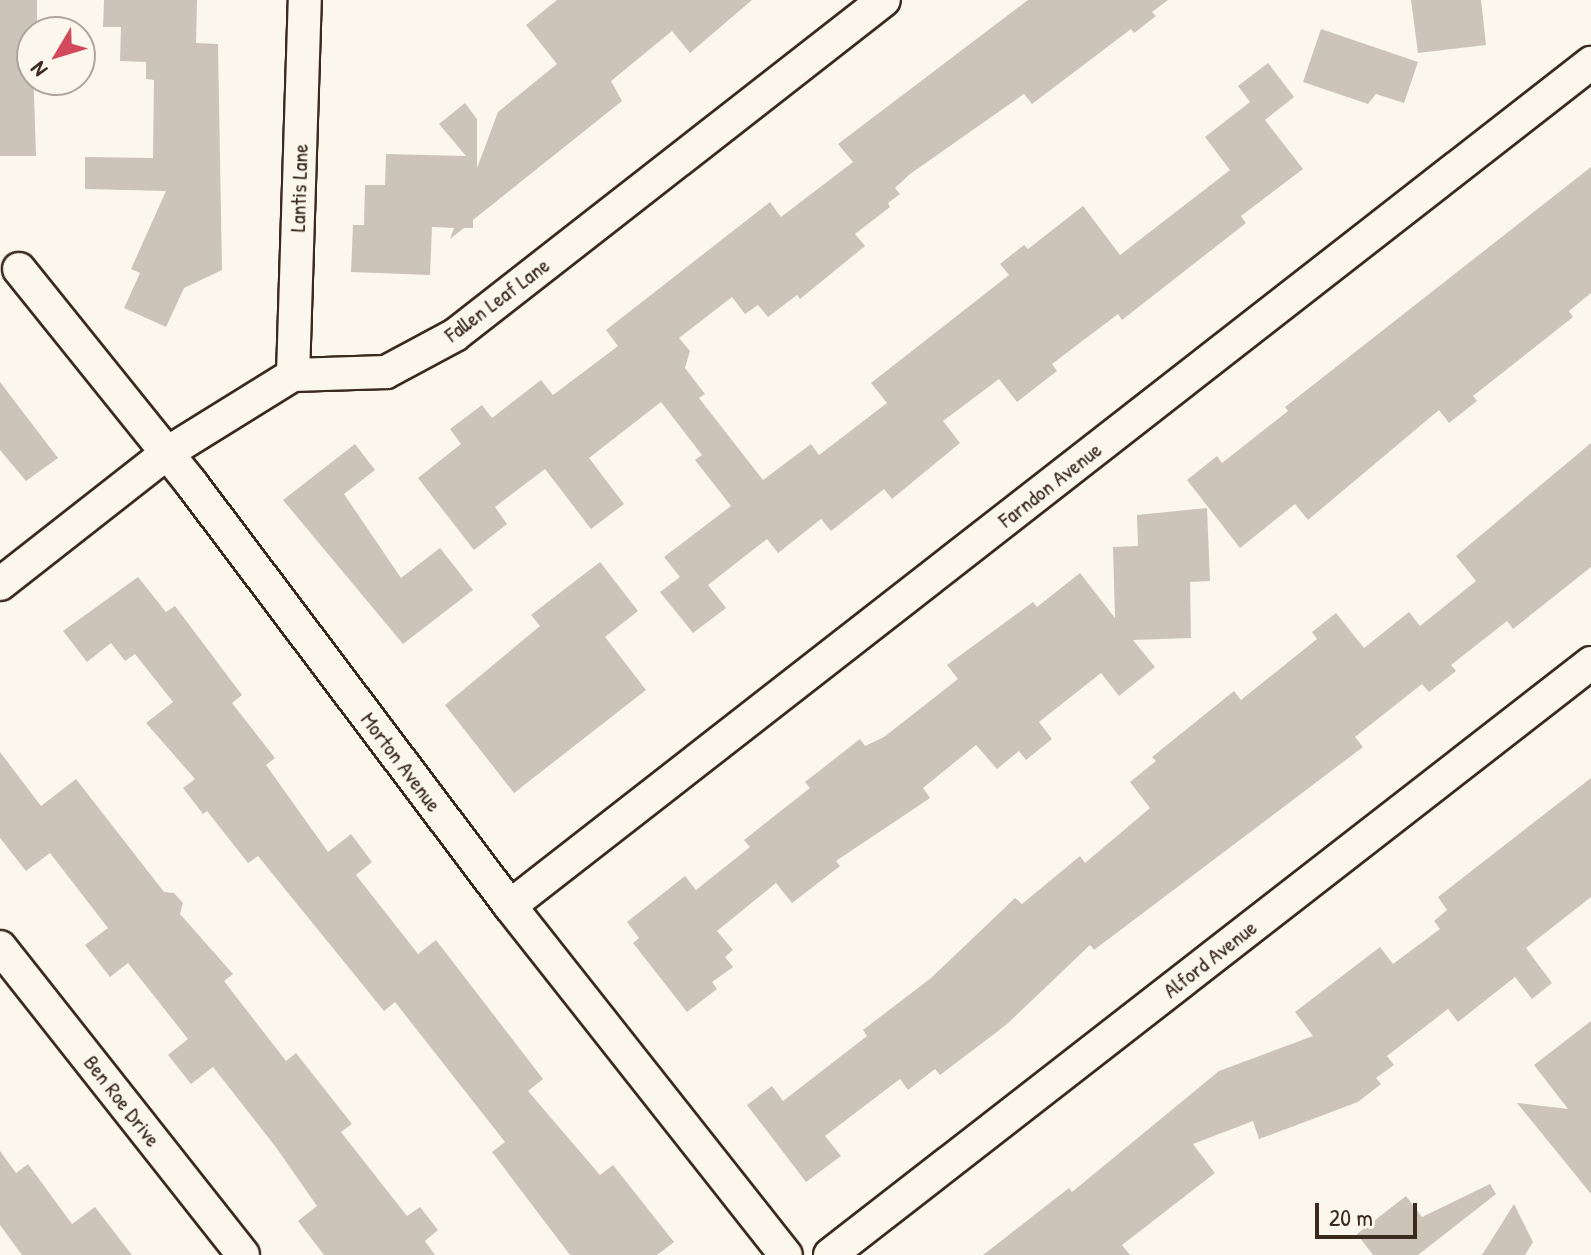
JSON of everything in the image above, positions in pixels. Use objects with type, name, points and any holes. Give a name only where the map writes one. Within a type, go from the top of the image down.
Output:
[{"type":"street","name":"Lantis Lane","points":[[293,375],[305,0]]},
{"type":"street","name":"Fallen Leaf Lane","points":[[0,584],[167,453],[293,375],[386,372],[455,335],[884,0]]},
{"type":"street","name":"Farndon Avenue","points":[[510,906],[1591,63]]},
{"type":"street","name":"Morton Avenue","points":[[19,269],[167,453],[510,906],[786,1255]]},
{"type":"street","name":"Alford Avenue","points":[[830,1255],[1591,663]]},
{"type":"street","name":"Ben Roe Drive","points":[[0,947],[243,1255]]},
{"type":"building","points":[[0,0],[37,0],[37,16],[16,16],[16,96],[34,96],[36,156],[0,156]]},
{"type":"building","points":[[104,0],[197,0],[196,43],[218,44],[222,270],[184,288],[166,327],[124,308],[140,273],[131,269],[166,191],[85,189],[85,157],[153,158],[154,80],[146,79],[146,62],[120,61],[121,27],[103,27]]},
{"type":"building","points":[[557,0],[752,0],[690,53],[672,31],[611,81],[622,101],[473,220],[473,228],[464,228],[450,239],[454,228],[432,227],[430,275],[351,272],[353,225],[364,225],[365,185],[385,185],[386,154],[466,156],[439,124],[465,103],[477,119],[477,168],[498,112],[557,64],[526,25]]},
{"type":"building","points":[[1028,0],[1168,0],[1152,12],[1156,16],[1134,33],[1131,29],[1032,104],[1024,94],[910,174],[895,188],[900,194],[888,203],[890,207],[855,234],[865,246],[800,299],[797,295],[768,317],[758,305],[745,314],[732,297],[679,338],[690,351],[685,368],[705,394],[699,398],[763,480],[811,444],[819,455],[887,403],[871,383],[1009,275],[1000,264],[1024,245],[1028,249],[1083,206],[1120,255],[1230,170],[1205,137],[1250,102],[1238,86],[1268,63],[1294,97],[1265,120],[1303,169],[1241,216],[1246,223],[1122,320],[1118,314],[1052,364],[1057,371],[1017,402],[999,379],[943,421],[960,443],[892,499],[884,489],[831,531],[821,519],[778,553],[767,539],[708,585],[726,608],[693,633],[660,592],[680,577],[664,557],[731,506],[695,460],[702,455],[661,402],[589,458],[624,504],[591,529],[545,469],[495,507],[507,524],[474,550],[418,478],[461,444],[450,429],[482,405],[492,418],[541,380],[553,395],[618,346],[606,330],[770,202],[781,217],[853,162],[838,144]]},
{"type":"building","points":[[1411,0],[1481,0],[1486,45],[1418,53]]},
{"type":"building","points":[[1321,29],[1418,62],[1404,103],[1376,94],[1368,104],[1303,82]]},
{"type":"building","points":[[1591,167],[1591,293],[1569,311],[1573,317],[1473,396],[1477,401],[1449,423],[1439,410],[1308,520],[1295,504],[1240,548],[1187,480],[1217,456],[1222,463],[1288,411],[1285,407]]},
{"type":"building","points":[[0,382],[58,458],[26,481],[0,450]]},
{"type":"building","points":[[1591,443],[1591,567],[1513,629],[1507,621],[1451,665],[1456,671],[1429,692],[1422,684],[1355,737],[1363,747],[1094,950],[1090,945],[1006,1025],[940,1075],[935,1069],[908,1090],[900,1079],[825,1136],[841,1156],[806,1182],[747,1105],[772,1086],[783,1101],[867,1036],[863,1030],[931,978],[1015,898],[1022,904],[1080,856],[1085,863],[1150,808],[1130,782],[1156,761],[1152,757],[1234,691],[1241,700],[1317,639],[1312,632],[1336,613],[1364,648],[1409,612],[1420,626],[1476,581],[1456,556]]},
{"type":"building","points":[[355,444],[375,470],[344,494],[401,578],[440,548],[473,590],[403,644],[283,500]]},
{"type":"building","points":[[1207,508],[1210,581],[1190,582],[1191,638],[1133,640],[1155,667],[1119,696],[1101,673],[1039,722],[1052,739],[1026,760],[1019,751],[997,769],[976,745],[923,788],[930,798],[836,861],[840,866],[792,903],[776,883],[717,931],[733,950],[725,957],[733,967],[712,982],[717,989],[687,1012],[633,943],[639,938],[627,922],[685,876],[696,890],[750,847],[744,840],[810,788],[805,782],[860,739],[865,746],[884,737],[958,679],[947,665],[1033,602],[1037,607],[1080,573],[1115,618],[1113,547],[1138,546],[1137,515]]},
{"type":"building","points":[[600,562],[638,611],[605,637],[646,690],[514,793],[445,705],[540,626],[531,615]]},
{"type":"building","points":[[138,577],[166,612],[175,606],[242,695],[232,703],[275,758],[266,765],[328,852],[351,834],[372,862],[356,875],[418,954],[436,940],[543,1079],[528,1091],[600,1175],[613,1165],[674,1242],[657,1255],[570,1255],[492,1152],[505,1142],[395,1002],[384,1011],[258,856],[248,863],[207,811],[203,814],[183,788],[195,779],[146,723],[173,702],[135,654],[125,661],[111,643],[87,662],[63,631]]},
{"type":"building","points":[[0,752],[41,806],[76,779],[164,892],[174,893],[183,903],[180,914],[233,974],[224,981],[286,1061],[296,1053],[352,1124],[341,1132],[407,1216],[420,1207],[438,1230],[425,1241],[435,1255],[324,1255],[298,1221],[317,1206],[275,1146],[213,1067],[191,1084],[168,1055],[188,1039],[128,963],[110,977],[85,945],[108,928],[50,853],[26,871],[0,838]]},
{"type":"building","points":[[1591,778],[1591,897],[1526,948],[1552,983],[1532,999],[1515,977],[1458,1022],[1448,1009],[1387,1056],[1394,1065],[1376,1078],[1381,1084],[1358,1102],[1259,1139],[1253,1121],[1193,1144],[1215,1173],[1122,1245],[1130,1255],[983,1255],[1069,1188],[1072,1192],[1219,1071],[1313,1036],[1295,1012],[1380,947],[1393,964],[1440,929],[1434,921],[1447,910],[1438,897]]},
{"type":"building","points":[[1591,1021],[1591,1194],[1517,1103],[1568,1109],[1534,1065]]},
{"type":"building","points":[[0,1151],[16,1173],[28,1164],[72,1224],[95,1207],[132,1255],[22,1255],[0,1225]]},
{"type":"building","points":[[1490,1184],[1496,1194],[1418,1255],[1373,1255],[1357,1234],[1406,1196],[1422,1217]]},
{"type":"building","points":[[1514,1204],[1533,1242],[1525,1255],[1482,1255]]}]
